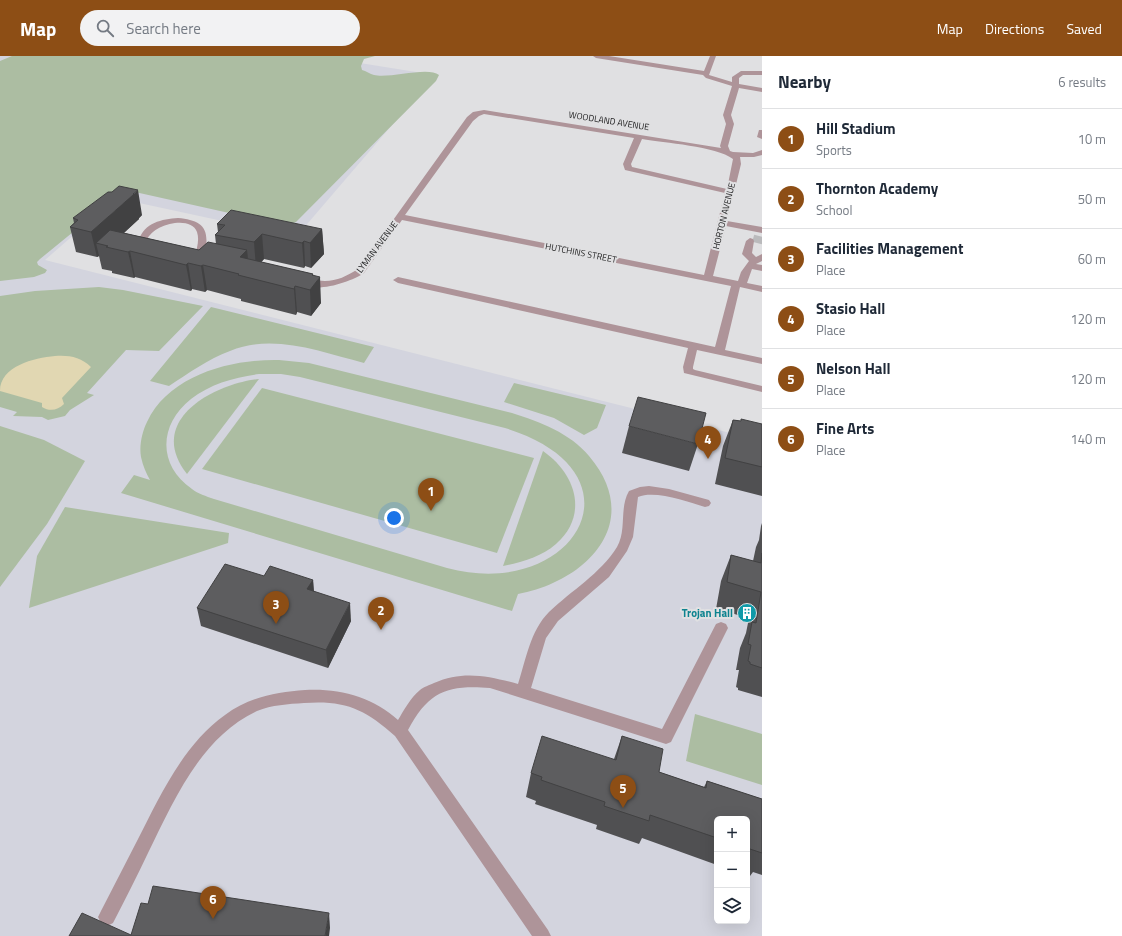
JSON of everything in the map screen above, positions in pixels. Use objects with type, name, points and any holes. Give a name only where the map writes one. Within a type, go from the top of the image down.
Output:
[{"type":"street","points":[[596,56],[634,59],[706,73],[706,76],[711,79],[762,90]]},
{"type":"street","points":[[706,73],[713,56]]},
{"type":"street","points":[[730,153],[724,147],[730,124],[727,115],[736,85],[735,77],[741,73],[762,74]]},
{"type":"street","points":[[762,74],[749,75],[744,79],[748,83],[762,87]]},
{"type":"street","name":"WOODLAND AVENUE","points":[[481,112],[497,113],[639,136],[730,153],[758,154]]},
{"type":"street","name":"LYMAN AVENUE","points":[[296,280],[310,283],[331,284],[356,275],[400,217],[470,119],[481,112]]},
{"type":"street","points":[[639,136],[627,164],[628,168],[730,192]]},
{"type":"street","name":"HORTON AVENUE","points":[[708,278],[738,161],[730,153]]},
{"type":"street","points":[[758,154],[757,159],[762,161]]},
{"type":"street","name":"HUTCHINS STREET","points":[[400,217],[762,289]]},
{"type":"street","points":[[163,253],[151,249],[144,243],[144,234],[152,227],[161,223],[184,221],[194,224],[200,229],[202,235],[199,260]]},
{"type":"street","points":[[719,352],[739,284],[745,271],[755,261],[756,235],[722,223]]},
{"type":"street","points":[[755,261],[762,268]]},
{"type":"street","points":[[398,280],[762,362]]},
{"type":"street","points":[[693,346],[688,367],[688,370],[692,374],[762,389]]},
{"type":"street","points":[[523,692],[540,636],[554,617],[604,573],[624,548],[633,494],[642,491],[658,491],[705,503]]},
{"type":"street","points":[[400,731],[409,714],[426,694],[447,684],[474,681],[485,682],[523,692],[666,737],[721,628]]},
{"type":"street","points":[[107,917],[161,811],[186,766],[216,730],[232,717],[248,708],[276,699],[304,695],[341,698],[374,710],[400,731],[542,936]]},
{"type":"shaded area","points":[[0,56],[316,56],[435,75],[296,237],[116,198],[45,260],[762,441],[762,936],[0,936]]},
{"type":"green space","points":[[12,56],[375,56],[364,59],[361,66],[362,70],[372,75],[381,76],[418,72],[434,73],[439,75],[436,81],[296,222],[291,224],[279,224],[135,192],[116,197],[40,259],[37,262],[38,265],[47,270],[45,273],[34,277],[0,281],[0,61]]},
{"type":"green space","points":[[99,287],[123,290],[203,306],[159,351],[126,350],[87,393],[94,395],[70,410],[65,416],[48,420],[42,417],[13,416],[17,412],[0,407],[0,296],[35,291]]},
{"type":"green space","points":[[211,307],[374,347],[364,363],[297,346],[263,344],[246,346],[214,358],[169,386],[150,381]]},
{"type":"green space","points":[[260,360],[309,363],[512,413],[554,429],[573,441],[589,456],[605,480],[611,504],[609,525],[600,545],[586,562],[566,576],[543,587],[518,594],[512,611],[121,493],[134,475],[150,480],[141,457],[140,448],[142,435],[147,422],[157,406],[170,392],[186,381],[203,373],[222,367]],"holes":[[[259,374],[281,374],[300,377],[505,428],[550,448],[575,474],[584,501],[578,528],[560,551],[530,567],[492,574],[447,568],[214,499],[202,495],[192,489],[181,479],[173,468],[168,457],[166,444],[168,432],[180,409],[198,394],[223,382]]]},
{"type":"green space","points":[[259,379],[187,474],[176,455],[174,438],[179,422],[190,408],[205,397],[222,388],[241,382]]},
{"type":"green space","points":[[514,383],[606,405],[597,428],[584,435],[554,418],[504,402]]},
{"type":"green space","points":[[262,388],[534,458],[497,553],[202,469]]},
{"type":"green space","points":[[0,426],[44,440],[85,461],[47,524],[0,587]]},
{"type":"green space","points":[[543,451],[564,471],[570,483],[574,495],[575,508],[573,520],[566,533],[550,549],[531,558],[503,566]]},
{"type":"green space","points":[[65,507],[229,533],[228,543],[29,608],[37,556]]},
{"type":"green space","points":[[695,714],[762,734],[762,785],[686,761]]},
{"type":"sand","points":[[55,356],[74,357],[91,367],[62,398],[64,404],[59,408],[54,410],[48,409],[42,407],[42,403],[0,391],[2,382],[12,369],[28,361]]},
{"type":"building","points":[[119,186],[138,190],[91,232],[70,227],[78,220],[73,218],[108,192],[112,192]]},
{"type":"building","points":[[231,210],[322,229],[310,243],[304,241],[302,243],[262,234],[254,242],[215,235],[225,225],[217,224]]},
{"type":"building","points":[[110,230],[199,250],[208,242],[247,250],[240,257],[313,274],[312,275],[320,277],[310,290],[295,286],[294,289],[203,265],[201,266],[188,263],[186,265],[130,251],[128,252],[106,247],[108,246],[96,243]]},
{"type":"building","points":[[638,397],[706,413],[698,444],[629,426]]},
{"type":"building","points":[[741,419],[762,424],[762,467],[725,458],[733,420],[741,421]]},
{"type":"building","points":[[762,553],[762,668],[750,664],[748,661],[751,645],[748,644],[752,622],[756,623],[761,592],[727,582],[731,555],[761,563]]},
{"type":"building","points":[[225,564],[264,576],[270,566],[313,580],[307,589],[350,603],[326,650],[197,608]]},
{"type":"building","points":[[542,736],[616,760],[622,736],[663,749],[659,772],[706,788],[707,781],[762,799],[762,853],[750,849],[750,816],[714,816],[714,837],[650,815],[649,821],[604,806],[605,802],[541,780],[542,777],[531,773]]},
{"type":"building","points":[[153,886],[329,913],[325,936],[69,936],[82,913],[131,935],[141,903],[148,904]]},
{"type":"tunnel","points":[[757,243],[759,236]]},
{"type":"place","name":"Stasio Hall","points":[[708,459]]},
{"type":"place","name":"Hill Stadium","points":[[431,511]]},
{"type":"place","name":"Trojan Hall","points":[[747,613]]},
{"type":"place","name":"Facilities Management","points":[[276,624]]},
{"type":"place","name":"Thornton Academy","points":[[381,630]]},
{"type":"place","name":"Nelson Hall","points":[[623,808]]},
{"type":"place","name":"Fine Arts","points":[[213,919]]}]
